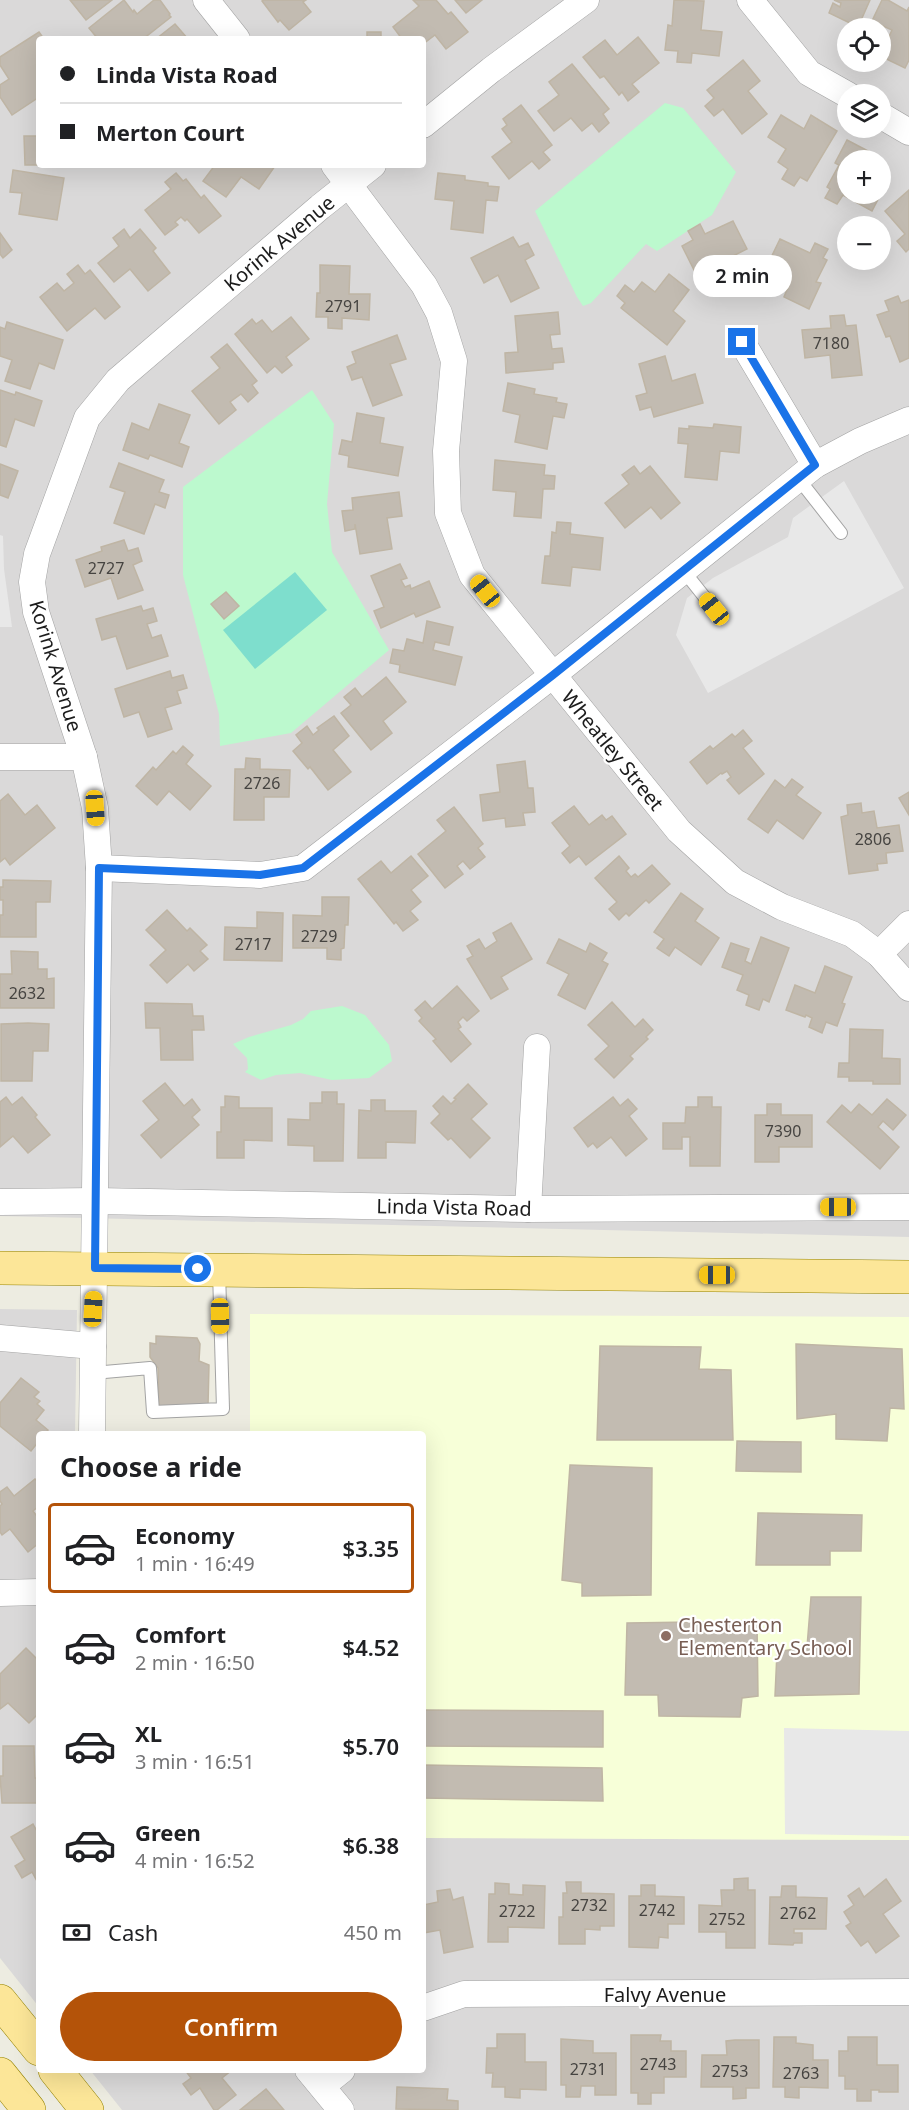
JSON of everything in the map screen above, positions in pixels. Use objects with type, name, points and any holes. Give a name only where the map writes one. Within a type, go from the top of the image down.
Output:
[{"type":"main road","points":[[0,1268],[909,1277]]},
{"type":"main road","points":[[0,2001],[36,2045]]},
{"type":"main road","points":[[58,2073],[87,2110]]},
{"type":"main road","points":[[0,2074],[29,2110]]},
{"type":"street","points":[[206,0],[235,36]]},
{"type":"street","points":[[426,123],[491,70],[586,0]]},
{"type":"street","points":[[750,0],[809,73],[837,89]]},
{"type":"street","points":[[891,121],[909,132]]},
{"type":"street","name":"Korink Avenue","points":[[92,1431],[99,868],[95,808],[84,757],[36,612],[32,582],[37,554],[87,418],[118,380],[342,175],[364,168]]},
{"type":"street","name":"Wheatley Street","points":[[342,175],[424,285],[439,312],[454,361],[446,451],[448,513],[472,575],[679,831],[735,882],[782,907],[852,934],[879,954],[909,988]]},
{"type":"street","points":[[742,342],[807,472]]},
{"type":"street","points":[[99,868],[260,875],[303,868],[553,675],[807,472],[860,441],[909,420]]},
{"type":"street","points":[[0,757],[84,757]]},
{"type":"street","points":[[879,954],[909,924]]},
{"type":"street","points":[[528,1209],[537,1047]]},
{"type":"street","name":"Linda Vista Road","points":[[0,1202],[96,1200],[528,1209],[909,1207]]},
{"type":"street","points":[[0,1338],[93,1346]]},
{"type":"street","points":[[0,1593],[36,1592]]},
{"type":"street","name":"Falvy Avenue","points":[[426,2007],[464,1994],[909,1992]]},
{"type":"street","points":[[332,2073],[315,2078],[341,2110]]},
{"type":"lane","points":[[807,472],[841,533]]},
{"type":"lane","points":[[683,570],[714,609]]},
{"type":"lane","points":[[93,1373],[150,1368],[153,1412],[223,1409],[219,1270]]},
{"type":"shaded area","points":[[0,0],[909,0],[909,1237],[0,1216]]},
{"type":"shaded area","points":[[665,103],[683,108],[736,172],[712,215],[657,251],[646,244],[591,303],[583,306],[535,211]]},
{"type":"shaded area","points":[[312,390],[334,424],[327,504],[332,552],[389,650],[291,733],[220,746],[219,714],[183,575],[183,487]]},
{"type":"shaded area","points":[[844,481],[904,588],[708,693],[676,635],[687,598],[713,578],[788,537],[793,518]]},
{"type":"shaded area","points":[[0,535],[3,536],[4,569],[12,627],[0,627]]},
{"type":"shaded area","points":[[295,572],[327,610],[255,669],[223,630]]},
{"type":"shaded area","points":[[342,1006],[365,1015],[389,1045],[392,1061],[369,1078],[332,1080],[300,1073],[276,1075],[261,1080],[245,1072],[248,1069],[247,1058],[233,1044],[291,1025],[303,1019],[311,1011]]},
{"type":"shaded area","points":[[0,1309],[77,1310],[75,1431],[36,1431],[36,2003],[0,1958]]},
{"type":"shaded area","name":"Chesterton Elementary School","points":[[250,1314],[909,1317],[909,1840],[426,1838],[426,1431],[250,1431]]},
{"type":"shaded area","points":[[784,1728],[909,1731],[909,1836],[785,1834]]},
{"type":"shaded area","points":[[426,1838],[909,1840],[909,2110],[122,2110],[92,2073],[426,2073]]},
{"type":"building","points":[[70,0],[112,0],[86,20]]},
{"type":"building","points":[[124,0],[137,14],[154,0],[160,0],[171,17],[147,36],[96,36],[89,28]]},
{"type":"building","points":[[306,0],[303,2],[311,12],[289,30],[280,20],[278,22],[262,1]]},
{"type":"building","points":[[413,0],[436,0],[448,14],[451,12],[468,32],[446,49],[435,35],[426,42],[426,36],[400,36],[393,27],[419,6]]},
{"type":"building","points":[[455,0],[482,0],[466,13]]},
{"type":"building","points":[[674,0],[704,1],[701,30],[722,32],[719,56],[692,53],[691,63],[677,62],[678,51],[665,50],[668,25],[672,26]]},
{"type":"building","points":[[834,0],[870,0],[862,18],[839,18],[829,13],[833,3],[840,7],[841,3]]},
{"type":"building","points":[[882,0],[888,0],[907,11],[909,7],[909,60],[905,68],[891,61],[891,18],[873,18]]},
{"type":"building","points":[[175,24],[185,36],[160,36]]},
{"type":"building","points":[[39,32],[42,36],[36,36],[36,99],[12,115],[0,97],[0,85],[9,79],[0,65],[0,57]]},
{"type":"building","points":[[367,32],[381,32],[381,36],[367,36]]},
{"type":"building","points":[[638,37],[659,63],[632,84],[639,92],[628,101],[622,92],[619,95],[604,76],[600,78],[583,57],[605,40],[617,55]]},
{"type":"building","points":[[743,60],[760,81],[748,91],[767,114],[742,134],[723,109],[714,116],[705,106],[714,98],[707,90]]},
{"type":"building","points":[[572,64],[609,109],[603,114],[609,123],[599,132],[592,123],[582,131],[571,118],[554,131],[538,111],[559,95],[549,82]]},
{"type":"building","points":[[521,105],[552,145],[543,152],[550,160],[539,169],[532,161],[509,179],[492,157],[512,142],[502,129],[507,125],[503,119]]},
{"type":"building","points":[[781,115],[804,129],[811,115],[837,131],[807,181],[800,177],[794,186],[782,179],[788,169],[778,162],[786,149],[768,137]]},
{"type":"building","points":[[24,136],[36,136],[36,165],[25,165]]},
{"type":"building","points":[[847,140],[866,150],[842,150]]},
{"type":"building","points":[[213,168],[274,168],[259,189],[241,177],[226,197],[203,181]]},
{"type":"building","points":[[837,169],[837,204],[825,198],[830,189],[827,187]]},
{"type":"building","points":[[13,170],[64,178],[57,220],[19,214],[22,193],[10,192]]},
{"type":"building","points":[[176,173],[183,181],[186,179],[201,198],[204,195],[221,216],[199,233],[187,219],[185,221],[181,217],[175,222],[178,225],[165,235],[145,210],[171,189],[165,182]]},
{"type":"building","points":[[438,173],[465,176],[465,180],[499,187],[497,201],[486,200],[483,233],[451,229],[454,201],[435,199]]},
{"type":"building","points":[[909,190],[909,249],[906,252],[897,241],[905,234],[885,211]]},
{"type":"building","points":[[859,204],[876,204],[872,211]]},
{"type":"building","points":[[733,221],[747,249],[721,262],[728,276],[703,288],[682,246],[693,240],[688,231],[700,224],[705,234]]},
{"type":"building","points":[[124,229],[130,238],[140,229],[156,248],[153,251],[170,273],[148,291],[130,269],[114,282],[98,263],[119,246],[113,238]]},
{"type":"building","points":[[0,233],[12,250],[3,258],[0,254]]},
{"type":"building","points":[[513,237],[519,247],[528,243],[534,255],[525,260],[539,288],[511,302],[498,275],[484,283],[471,258]]},
{"type":"building","points":[[780,239],[810,253],[815,243],[828,249],[823,258],[827,260],[816,282],[821,283],[809,309],[784,297],[791,280],[766,268]]},
{"type":"building","points":[[78,265],[85,274],[90,270],[120,307],[105,319],[95,308],[67,331],[40,297],[57,283],[64,291],[74,283],[67,274]]},
{"type":"building","points":[[320,265],[350,266],[349,294],[370,294],[369,320],[342,318],[342,329],[328,328],[328,317],[316,317],[317,293],[320,293]]},
{"type":"building","points":[[669,274],[689,290],[673,311],[685,321],[667,345],[621,308],[625,303],[617,296],[625,285],[634,292],[642,282],[655,292]]},
{"type":"building","points":[[898,296],[901,303],[909,300],[909,358],[900,362],[890,336],[886,337],[877,315],[889,311],[885,301]]},
{"type":"building","points":[[558,312],[560,334],[550,335],[552,349],[562,348],[564,362],[553,363],[553,369],[506,373],[505,353],[518,352],[515,316]]},
{"type":"building","points":[[844,315],[846,326],[856,325],[862,375],[832,378],[830,355],[805,358],[802,330],[831,328],[830,316]]},
{"type":"building","points":[[291,317],[309,339],[286,357],[292,365],[282,373],[275,366],[267,373],[235,334],[252,319],[256,324],[262,320],[272,332]]},
{"type":"building","points":[[7,322],[63,340],[54,369],[39,363],[30,389],[5,381],[12,360],[0,356],[0,327],[5,329]]},
{"type":"building","points":[[397,335],[406,359],[390,364],[402,395],[373,406],[362,377],[352,380],[347,367],[356,363],[352,352]]},
{"type":"building","points":[[227,344],[257,381],[252,385],[258,393],[248,402],[241,394],[230,402],[236,410],[219,424],[192,391],[220,368],[211,357]]},
{"type":"building","points":[[665,356],[672,381],[695,374],[703,403],[654,417],[651,407],[640,410],[636,396],[647,393],[639,364]]},
{"type":"building","points":[[508,383],[535,389],[534,394],[557,398],[556,402],[567,404],[564,418],[553,416],[547,449],[515,442],[520,415],[503,411]]},
{"type":"building","points":[[0,390],[15,395],[16,392],[42,401],[34,426],[15,419],[6,447],[0,445]]},
{"type":"building","points":[[159,404],[190,415],[179,443],[189,447],[182,467],[150,455],[148,459],[123,450],[132,423],[149,430]]},
{"type":"building","points":[[357,413],[384,418],[380,443],[403,447],[398,476],[348,467],[349,456],[339,454],[342,440],[352,442]]},
{"type":"building","points":[[714,424],[741,427],[739,453],[720,451],[717,480],[685,477],[688,444],[678,443],[679,428],[689,429],[689,426],[713,428]]},
{"type":"building","points":[[495,460],[545,465],[544,475],[555,476],[554,489],[543,489],[541,518],[514,516],[516,492],[493,490]]},
{"type":"building","points":[[119,463],[164,480],[159,492],[169,495],[165,508],[155,504],[144,534],[114,523],[125,492],[110,487]]},
{"type":"building","points":[[0,464],[18,471],[8,498],[0,495]]},
{"type":"building","points":[[634,466],[640,474],[650,466],[680,503],[661,519],[651,507],[625,528],[605,503],[629,484],[622,475]]},
{"type":"building","points":[[399,492],[402,516],[387,518],[392,549],[360,554],[355,524],[355,529],[345,531],[342,511],[353,510],[352,498]]},
{"type":"building","points":[[557,522],[571,523],[570,534],[603,538],[600,570],[572,567],[570,586],[542,583],[545,556],[550,556],[552,532],[556,533]]},
{"type":"building","points":[[124,540],[128,551],[138,548],[142,561],[133,565],[143,590],[118,599],[111,578],[85,587],[76,560],[102,551],[101,547]]},
{"type":"building","points":[[400,564],[407,578],[401,580],[405,587],[410,585],[411,589],[429,581],[440,607],[416,617],[414,613],[381,628],[374,611],[384,607],[371,576]]},
{"type":"building","points":[[226,592],[239,606],[224,619],[211,604]]},
{"type":"building","points":[[141,606],[143,611],[153,608],[157,621],[147,624],[152,638],[161,635],[168,656],[127,669],[116,636],[102,640],[96,619]]},
{"type":"building","points":[[427,621],[453,627],[449,645],[435,642],[433,650],[462,657],[455,685],[399,672],[400,665],[390,663],[393,649],[404,651],[407,639],[423,643]]},
{"type":"building","points":[[170,671],[172,678],[183,675],[187,688],[177,691],[181,703],[165,708],[172,729],[148,737],[139,712],[124,717],[115,689]]},
{"type":"building","points":[[386,677],[406,702],[383,721],[392,733],[371,750],[341,713],[351,705],[344,697],[355,688],[362,697]]},
{"type":"building","points":[[334,716],[349,736],[333,750],[351,772],[328,790],[310,767],[308,769],[293,751],[302,743],[296,735],[307,726],[313,735],[319,730],[317,728]]},
{"type":"building","points":[[743,730],[752,741],[743,748],[764,774],[739,794],[727,780],[731,777],[727,771],[707,784],[690,762],[710,746],[713,749],[732,734],[735,737]]},
{"type":"building","points":[[183,746],[193,755],[186,764],[211,786],[190,810],[169,791],[157,805],[136,786],[153,767],[156,770],[173,751],[176,754]]},
{"type":"building","points":[[246,758],[260,759],[260,769],[290,770],[289,797],[264,797],[264,820],[234,820],[235,769],[245,769]]},
{"type":"building","points":[[525,761],[528,788],[533,788],[535,812],[523,813],[525,825],[506,827],[505,818],[483,821],[480,795],[500,792],[497,765]]},
{"type":"building","points":[[792,779],[803,787],[796,795],[821,813],[803,839],[777,820],[768,833],[748,819],[775,780],[785,788]]},
{"type":"building","points":[[909,792],[909,815],[899,798]]},
{"type":"building","points":[[8,794],[25,815],[37,805],[55,828],[10,865],[5,858],[0,862],[0,801]]},
{"type":"building","points":[[861,803],[862,813],[874,811],[877,828],[899,825],[903,851],[886,853],[887,863],[877,864],[878,870],[849,874],[841,817],[848,815],[847,805]]},
{"type":"building","points":[[574,806],[589,825],[602,815],[606,820],[612,816],[626,834],[586,865],[579,856],[570,863],[562,853],[570,846],[552,823]]},
{"type":"building","points":[[454,807],[483,844],[478,848],[485,857],[470,869],[463,861],[457,866],[463,874],[445,888],[418,854],[446,831],[437,820]]},
{"type":"building","points":[[411,856],[428,876],[411,890],[421,902],[410,911],[418,920],[403,931],[396,922],[394,924],[358,879],[381,861],[391,873]]},
{"type":"building","points":[[619,856],[629,868],[626,871],[631,877],[635,874],[638,877],[652,865],[670,884],[649,903],[646,900],[629,916],[626,913],[619,920],[609,909],[617,902],[595,878]]},
{"type":"building","points":[[3,880],[51,881],[50,902],[36,902],[36,937],[0,937],[3,900],[0,900],[0,887],[3,887]]},
{"type":"building","points":[[681,893],[703,909],[695,921],[719,938],[701,965],[675,947],[669,956],[657,948],[664,939],[654,932]]},
{"type":"building","points":[[322,897],[349,897],[348,925],[345,925],[341,960],[327,959],[327,948],[293,948],[293,915],[322,916]]},
{"type":"building","points":[[167,910],[187,931],[190,928],[207,945],[200,951],[208,959],[194,971],[188,964],[167,983],[150,965],[166,950],[146,930]]},
{"type":"building","points":[[257,912],[283,913],[282,961],[224,960],[225,927],[257,928]]},
{"type":"building","points":[[511,923],[532,959],[501,977],[508,989],[491,999],[467,959],[473,956],[467,946],[479,939],[485,949],[497,941],[493,933]]},
{"type":"building","points":[[761,937],[789,948],[769,1002],[763,999],[759,1010],[746,1005],[749,995],[737,990],[743,975],[722,967],[731,943],[749,949],[745,961],[751,964]]},
{"type":"building","points":[[559,939],[586,952],[590,943],[607,953],[602,961],[608,964],[585,1009],[558,995],[569,974],[547,963]]},
{"type":"building","points":[[11,951],[38,952],[38,969],[47,969],[47,979],[54,978],[54,1008],[0,1008],[0,974],[12,974]]},
{"type":"building","points":[[825,966],[852,977],[842,1003],[845,1004],[837,1026],[826,1022],[822,1033],[809,1027],[812,1018],[786,1010],[795,985],[815,993]]},
{"type":"building","points":[[457,986],[479,1011],[467,1021],[463,1017],[458,1022],[461,1027],[458,1029],[471,1044],[451,1062],[433,1041],[436,1039],[419,1021],[422,1018],[415,1010],[425,1001],[432,1009]]},
{"type":"building","points":[[612,1002],[635,1027],[643,1019],[653,1030],[646,1037],[648,1039],[630,1056],[633,1059],[614,1078],[595,1059],[609,1046],[588,1025]]},
{"type":"building","points":[[145,1003],[192,1004],[193,1016],[203,1016],[204,1030],[192,1030],[193,1060],[161,1060],[160,1028],[146,1028]]},
{"type":"building","points":[[1,1024],[49,1024],[48,1051],[33,1051],[32,1081],[1,1081]]},
{"type":"building","points":[[850,1029],[883,1030],[882,1058],[900,1059],[900,1084],[873,1084],[873,1081],[849,1081],[849,1077],[838,1077],[839,1063],[849,1063]]},
{"type":"building","points":[[165,1083],[184,1106],[192,1099],[200,1110],[192,1117],[199,1125],[161,1158],[141,1135],[159,1120],[143,1101]]},
{"type":"building","points":[[468,1084],[487,1104],[471,1119],[490,1138],[470,1158],[451,1138],[448,1140],[431,1123],[440,1114],[433,1106],[443,1096],[451,1104]]},
{"type":"building","points":[[322,1092],[337,1092],[337,1104],[344,1104],[343,1161],[314,1161],[314,1146],[288,1145],[288,1119],[310,1120],[310,1103],[322,1103]]},
{"type":"building","points":[[225,1096],[239,1097],[239,1108],[272,1108],[272,1141],[244,1140],[244,1158],[217,1158],[217,1132],[221,1132],[221,1107],[225,1107]]},
{"type":"building","points":[[6,1097],[12,1105],[22,1097],[50,1135],[28,1153],[13,1136],[0,1147],[0,1102]]},
{"type":"building","points":[[613,1097],[620,1106],[628,1099],[637,1109],[629,1116],[647,1139],[626,1156],[611,1137],[597,1148],[593,1143],[588,1147],[574,1128]]},
{"type":"building","points":[[698,1097],[712,1097],[712,1107],[721,1107],[720,1166],[690,1166],[690,1137],[682,1137],[682,1149],[663,1149],[663,1123],[685,1123],[686,1107],[698,1107]]},
{"type":"building","points":[[887,1099],[906,1115],[893,1130],[883,1121],[878,1127],[899,1147],[880,1169],[827,1122],[842,1105],[851,1113],[859,1104],[872,1115]]},
{"type":"building","points":[[371,1100],[385,1100],[385,1111],[416,1111],[415,1143],[386,1142],[386,1158],[358,1158],[359,1110],[371,1111]]},
{"type":"building","points":[[767,1104],[781,1104],[781,1115],[812,1115],[812,1147],[779,1147],[779,1162],[755,1162],[755,1115],[767,1115]]},
{"type":"building","points":[[156,1336],[197,1338],[200,1344],[199,1361],[209,1365],[208,1406],[159,1407],[158,1368],[150,1357],[150,1343],[156,1344]]},
{"type":"building","points":[[796,1344],[902,1349],[904,1409],[890,1408],[887,1441],[836,1439],[836,1414],[797,1419]]},
{"type":"building","points":[[600,1346],[701,1347],[699,1369],[731,1370],[733,1440],[597,1440]]},
{"type":"building","points":[[21,1378],[39,1392],[34,1397],[40,1401],[37,1404],[44,1410],[36,1420],[48,1430],[36,1431],[36,1445],[31,1451],[0,1426],[0,1403]]},
{"type":"building","points":[[737,1441],[801,1442],[801,1472],[736,1471]]},
{"type":"building","points":[[570,1465],[652,1468],[651,1595],[582,1596],[582,1583],[562,1580]]},
{"type":"building","points":[[36,1480],[36,1508],[33,1511],[36,1515],[36,1545],[28,1552],[10,1529],[2,1535],[0,1532],[0,1506],[2,1504],[0,1492],[7,1487],[14,1496]]},
{"type":"building","points":[[758,1513],[862,1515],[861,1551],[830,1551],[830,1565],[756,1565]]},
{"type":"building","points":[[811,1597],[861,1597],[859,1694],[775,1696],[777,1652],[807,1647]]},
{"type":"building","points":[[757,1621],[758,1696],[742,1698],[740,1717],[659,1716],[658,1695],[625,1695],[627,1623]]},
{"type":"building","points":[[26,1648],[36,1658],[36,1716],[29,1723],[8,1703],[0,1709],[0,1674]]},
{"type":"building","points":[[426,1710],[603,1711],[603,1747],[426,1746]]},
{"type":"building","points":[[3,1746],[34,1746],[36,1803],[2,1803],[0,1776],[3,1776]]},
{"type":"building","points":[[426,1765],[602,1768],[603,1801],[426,1798]]},
{"type":"building","points":[[33,1824],[36,1830],[36,1879],[32,1872],[22,1878],[15,1866],[25,1860],[11,1837]]},
{"type":"building","points":[[748,1878],[748,1890],[755,1890],[755,1948],[726,1948],[726,1932],[699,1932],[699,1905],[722,1906],[721,1890],[734,1890],[734,1879]]},
{"type":"building","points":[[886,1879],[901,1901],[883,1914],[899,1936],[876,1953],[868,1941],[861,1946],[846,1926],[851,1923],[844,1912],[854,1905],[848,1896],[859,1888],[864,1897]]},
{"type":"building","points":[[566,1882],[581,1882],[581,1893],[614,1894],[614,1926],[600,1926],[600,1930],[585,1929],[585,1944],[559,1944],[559,1917],[563,1917],[563,1893],[567,1893]]},
{"type":"building","points":[[495,1883],[509,1884],[509,1894],[523,1895],[523,1885],[545,1886],[544,1928],[508,1927],[508,1942],[488,1942],[489,1894],[495,1894]]},
{"type":"building","points":[[641,1885],[655,1885],[655,1896],[684,1897],[684,1924],[668,1924],[668,1938],[659,1937],[658,1948],[629,1947],[629,1896],[641,1896]]},
{"type":"building","points":[[782,1886],[796,1886],[796,1897],[827,1898],[826,1929],[794,1929],[794,1933],[802,1933],[802,1943],[769,1944],[770,1897],[781,1897]]},
{"type":"building","points":[[450,1889],[453,1900],[463,1897],[473,1947],[444,1953],[440,1930],[426,1932],[426,1904],[438,1902],[437,1891]]},
{"type":"building","points":[[497,2034],[525,2034],[525,2062],[546,2062],[546,2090],[520,2089],[520,2098],[505,2097],[505,2087],[492,2087],[493,2073],[486,2073],[487,2048],[497,2048]]},
{"type":"building","points":[[631,2035],[661,2035],[660,2041],[671,2041],[671,2051],[686,2051],[686,2077],[664,2077],[664,2093],[651,2093],[651,2104],[638,2104],[638,2093],[631,2093]]},
{"type":"building","points":[[774,2037],[796,2037],[796,2043],[813,2045],[813,2060],[828,2060],[828,2088],[799,2087],[799,2098],[785,2097],[785,2087],[773,2087]]},
{"type":"building","points":[[848,2037],[877,2037],[877,2065],[898,2065],[898,2092],[871,2090],[871,2101],[857,2101],[857,2089],[845,2089],[845,2076],[839,2076],[839,2051],[848,2051]]},
{"type":"building","points":[[561,2039],[593,2041],[593,2053],[616,2053],[616,2095],[595,2095],[595,2086],[581,2086],[580,2097],[566,2097],[566,2085],[561,2085]]},
{"type":"building","points":[[759,2040],[759,2088],[746,2088],[746,2098],[733,2099],[733,2087],[701,2087],[702,2055],[727,2055],[726,2041]]},
{"type":"building","points":[[187,2073],[228,2073],[222,2078],[236,2095],[214,2110],[200,2088],[191,2095],[183,2084],[191,2078]]},
{"type":"building","points":[[397,2087],[448,2089],[447,2100],[458,2101],[458,2110],[396,2109]]},
{"type":"building","points":[[266,2089],[284,2110],[240,2110]]},
{"type":"place","name":"Chesterton Elementary School","points":[[666,1636]]},
{"type":"route","points":[[198,1269],[95,1268],[99,868],[260,875],[303,868],[553,675],[815,465],[742,342]]}]
